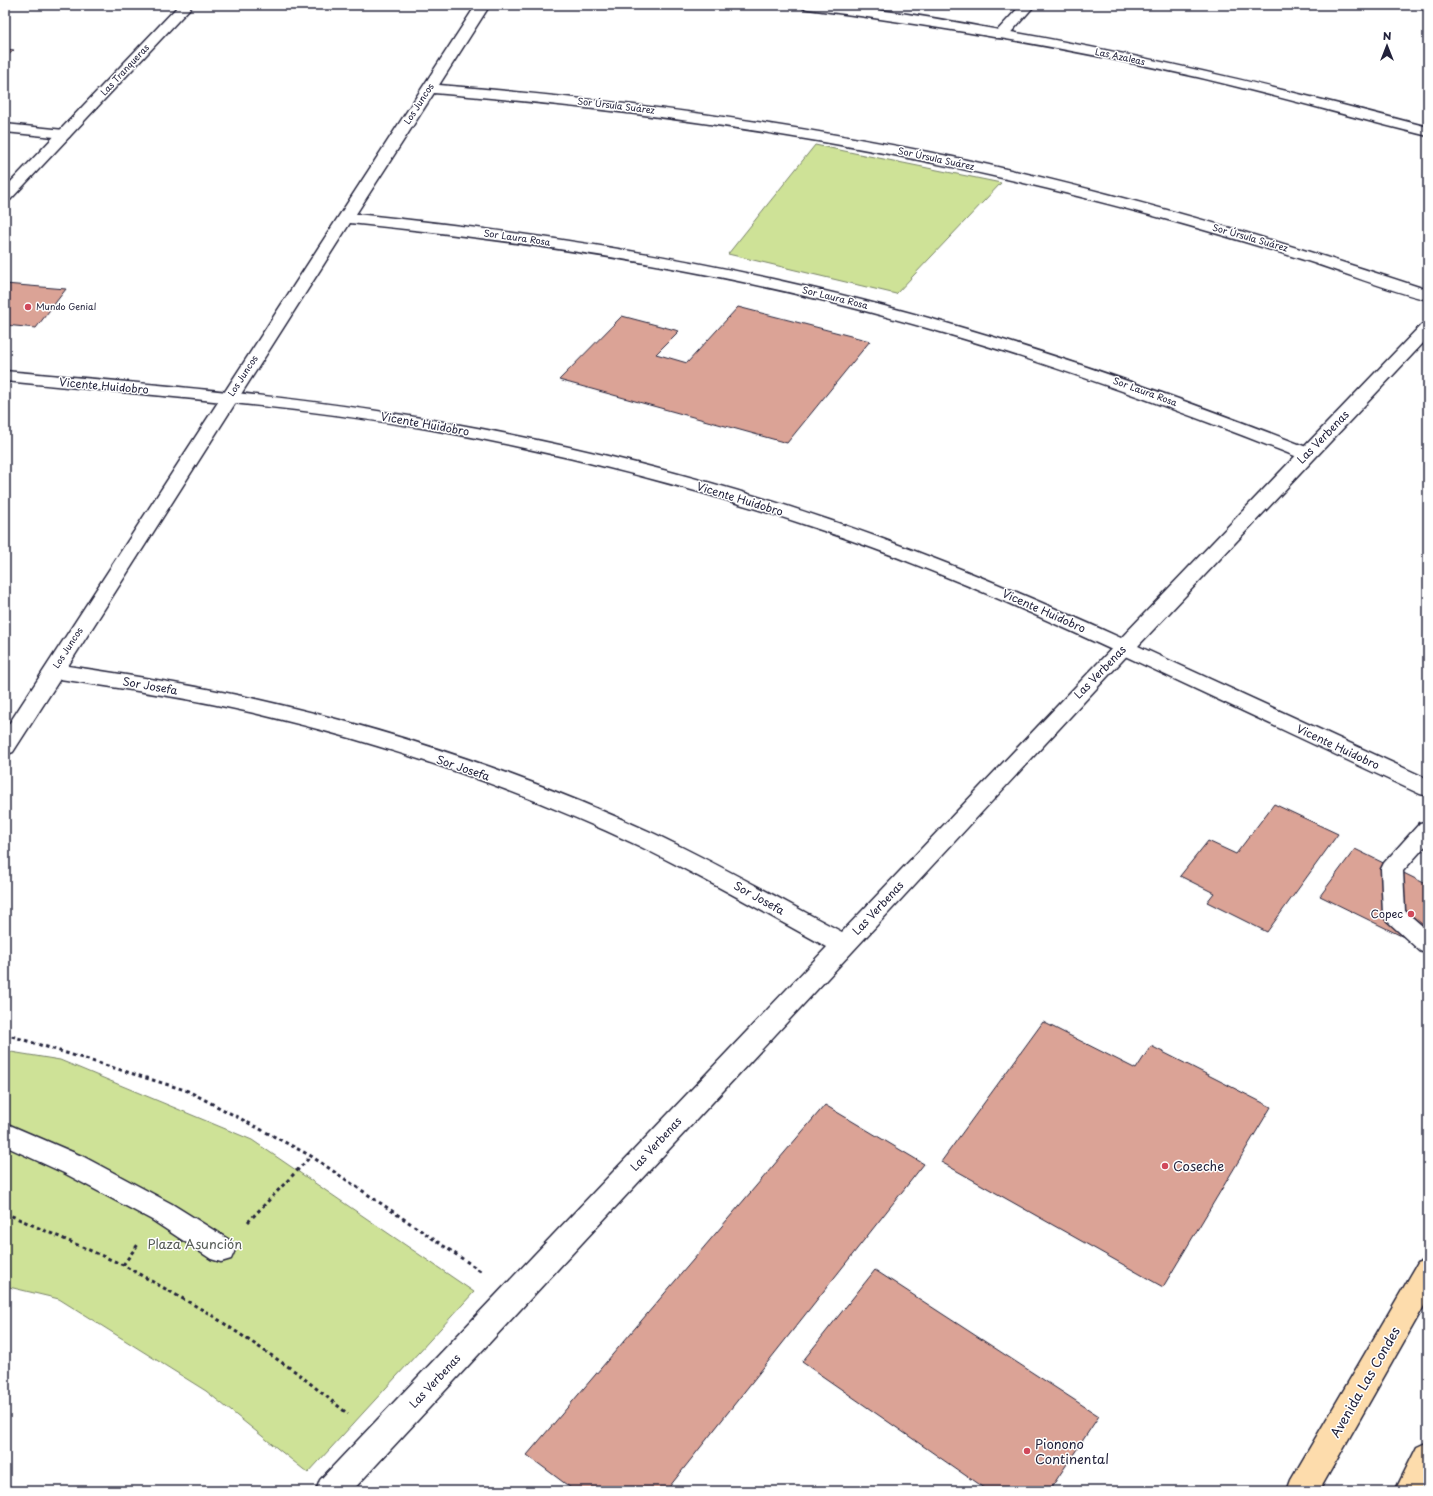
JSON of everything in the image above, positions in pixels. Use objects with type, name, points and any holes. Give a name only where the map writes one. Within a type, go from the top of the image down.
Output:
[{"type":"main road","name":"Avenida Las Condes","points":[[1302,1491],[1428,1272]]},
{"type":"main road","points":[[1410,1491],[1428,1457]]},
{"type":"street","name":"Las Tranqueras","points":[[5,197],[186,5]]},
{"type":"street","name":"Los Juncos","points":[[5,747],[229,397],[483,5]]},
{"type":"street","name":"Las Azaleas","points":[[808,5],[1002,34],[1201,75],[1299,98],[1428,132]]},
{"type":"street","points":[[1002,34],[1028,5]]},
{"type":"street","name":"Sor Úrsula Suárez","points":[[430,88],[580,101],[724,120],[954,162],[1097,196],[1200,223],[1282,247],[1428,295]]},
{"type":"street","points":[[5,128],[64,134]]},
{"type":"street","name":"Sor Laura Rosa","points":[[345,218],[501,235],[579,246],[727,274],[814,293],[974,335],[1055,361],[1137,388],[1307,454]]},
{"type":"street","name":"Las Verbenas","points":[[331,1491],[1124,648],[1428,328]]},
{"type":"street","name":"Vicente Huidobro","points":[[5,376],[229,397],[364,414],[533,444],[690,483],[776,509],[863,539],[951,572],[1046,611],[1428,788]]},
{"type":"street","name":"Sor Josefa","points":[[54,671],[154,686],[254,706],[352,732],[450,762],[547,798],[646,840],[744,890],[844,945]]},
{"type":"street","points":[[5,1134],[74,1165],[162,1212],[221,1250]]},
{"type":"lane","points":[[1428,829],[1392,869],[1394,914],[1428,945]]},
{"type":"path","points":[[5,1034],[18,1036],[188,1091],[311,1156],[515,1294]]},
{"type":"path","points":[[221,1250],[311,1156]]},
{"type":"path","points":[[5,1213],[123,1265],[210,1314],[296,1372],[380,1439]]},
{"type":"green space","points":[[815,145],[1001,183],[896,294],[728,254]]},
{"type":"green space","name":"Plaza Asunción","points":[[5,1051],[60,1060],[252,1140],[474,1292],[308,1473],[206,1391],[59,1299],[5,1286]]},
{"type":"building","points":[[5,49],[14,50],[5,58]]},
{"type":"building","name":"Mundo Genial","points":[[5,284],[66,289],[36,328],[5,325]]},
{"type":"building","points":[[738,307],[870,341],[787,443],[559,380],[622,316],[679,331],[656,354],[687,363]]},
{"type":"building","points":[[1274,804],[1338,834],[1267,932],[1207,902],[1214,893],[1180,876],[1208,841],[1236,854]]},
{"type":"building","points":[[1355,849],[1428,885],[1428,949],[1320,896]]},
{"type":"building","points":[[1043,1022],[1136,1069],[1151,1046],[1271,1107],[1163,1287],[941,1162]]},
{"type":"building","points":[[825,1105],[924,1164],[666,1491],[575,1491],[527,1455]]},
{"type":"building","points":[[875,1270],[1099,1416],[1049,1491],[988,1491],[802,1362]]},
{"type":"place","name":"Mundo Genial","points":[[28,307]]},
{"type":"place","name":"Copec","points":[[1411,914]]},
{"type":"place","name":"Coseche","points":[[1165,1166]]},
{"type":"place","name":"Pionono Continental","points":[[1027,1451]]}]
